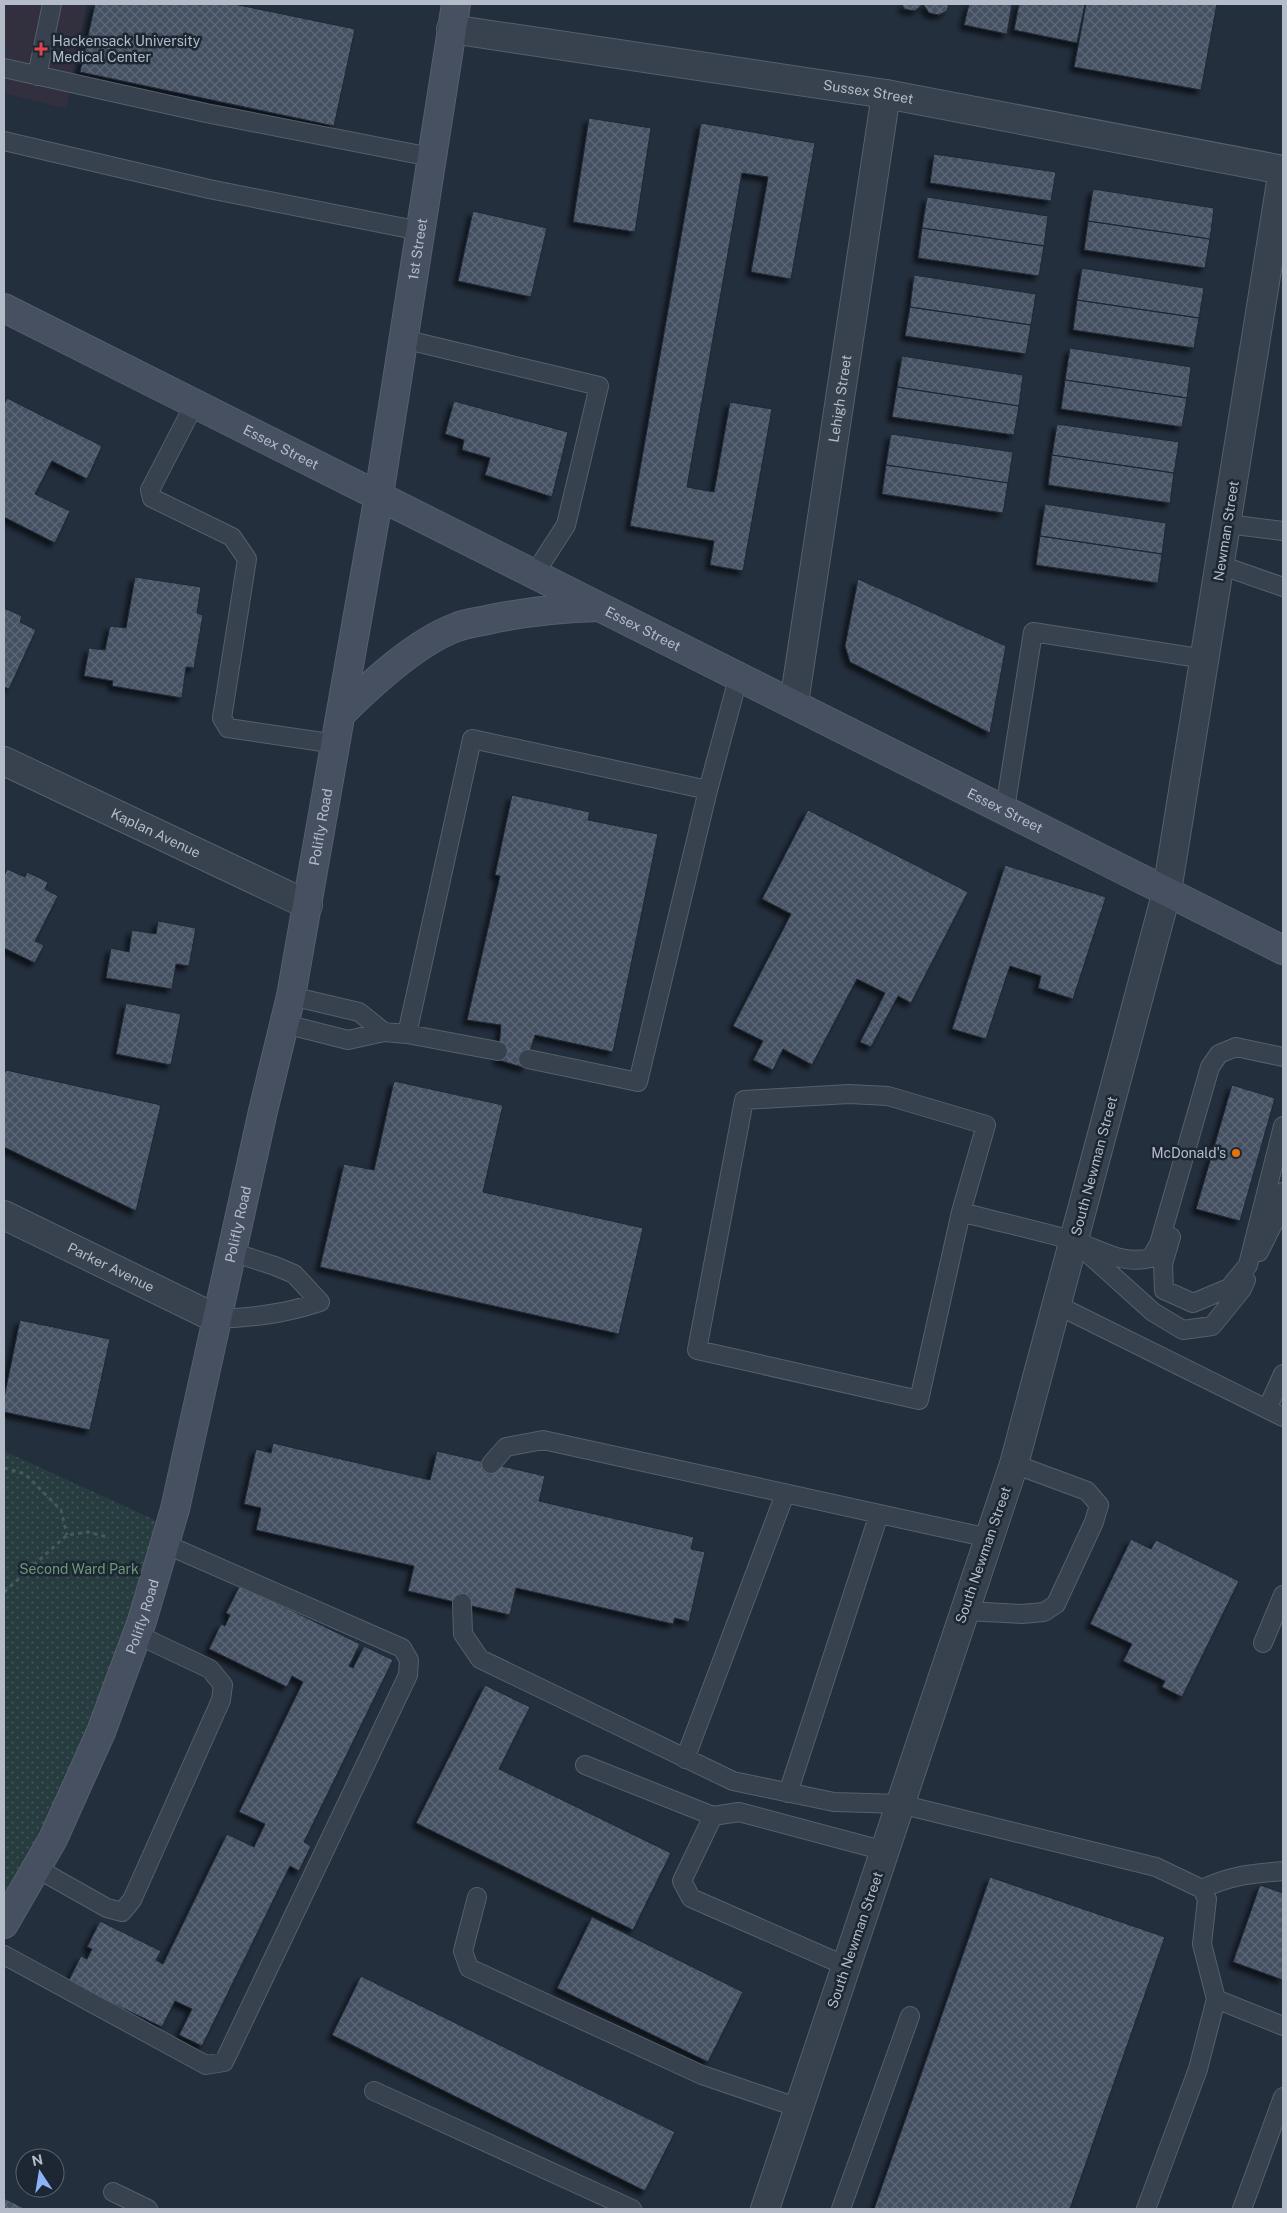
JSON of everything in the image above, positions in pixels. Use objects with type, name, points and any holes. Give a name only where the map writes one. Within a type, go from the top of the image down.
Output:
[{"type":"main road","name":"1st Street","points":[[379,495],[453,16]]},
{"type":"main road","name":"Essex Street","points":[[4,308],[739,675],[1283,950]]},
{"type":"main road","name":"Polifly Road","points":[[4,1924],[53,1839],[101,1732],[138,1635],[175,1509],[263,1111],[291,996],[379,495]]},
{"type":"main road","points":[[341,714],[368,687],[414,650],[457,627],[519,613],[601,607]]},
{"type":"street","name":"Sussex Street","points":[[453,16],[886,94],[1283,170]]},
{"type":"street","name":"Lehigh Street","points":[[794,703],[886,94]]},
{"type":"street","name":"Newman Street","points":[[1167,891],[1283,170]]},
{"type":"street","name":"Kaplan Avenue","points":[[4,761],[308,905]]},
{"type":"street","name":"South Newman Street","points":[[765,2209],[1014,1464],[1167,891]]},
{"type":"street","name":"Parker Avenue","points":[[4,1215],[218,1319]]},
{"type":"lane","points":[[36,76],[52,4]]},
{"type":"lane","points":[[4,68],[431,157]]},
{"type":"lane","points":[[4,141],[209,189],[420,231]]},
{"type":"lane","points":[[403,339],[599,386],[566,525],[535,573]]},
{"type":"lane","points":[[195,403],[150,490],[152,498],[232,538],[247,558],[222,718],[228,728],[336,744]]},
{"type":"lane","points":[[1227,524],[1283,531]]},
{"type":"lane","points":[[1220,565],[1283,587]]},
{"type":"lane","points":[[1005,809],[1033,632],[1205,659]]},
{"type":"lane","points":[[528,1059],[638,1082],[708,790],[739,675]]},
{"type":"lane","points":[[407,1034],[472,739],[708,790]]},
{"type":"lane","points":[[291,996],[359,1012],[384,1032]]},
{"type":"lane","points":[[285,1024],[348,1040],[384,1032],[407,1034],[498,1051]]},
{"type":"lane","points":[[961,1212],[1074,1241],[1118,1258],[1135,1261],[1151,1258],[1159,1244],[1210,1067],[1218,1054],[1236,1047],[1283,1057]]},
{"type":"lane","points":[[1210,1067],[1210,1099],[1164,1264],[1164,1290],[1194,1303],[1228,1288],[1248,1265],[1283,1126]]},
{"type":"lane","points":[[849,1094],[888,1096],[986,1125],[961,1212],[920,1400],[696,1350],[744,1100],[849,1094]]},
{"type":"lane","points":[[1074,1241],[1153,1312],[1183,1330],[1212,1326],[1242,1289],[1276,1218],[1283,1192]]},
{"type":"lane","points":[[218,1319],[262,1317],[320,1302],[294,1274],[276,1266],[232,1252]]},
{"type":"lane","points":[[1057,1305],[1283,1417]]},
{"type":"lane","points":[[1267,1409],[1283,1374]]},
{"type":"lane","points":[[490,1464],[506,1447],[543,1440],[989,1538]]},
{"type":"lane","points":[[965,1611],[1037,1613],[1044,1612],[1056,1604],[1094,1522],[1099,1505],[1087,1491],[1014,1464]]},
{"type":"lane","points":[[685,1760],[785,1494]]},
{"type":"lane","points":[[788,1793],[879,1514]]},
{"type":"lane","points":[[4,1955],[206,2065],[224,2062],[408,1675],[409,1660],[402,1648],[165,1544]]},
{"type":"lane","points":[[1262,1643],[1283,1595]]},
{"type":"lane","points":[[462,1603],[463,1634],[480,1659],[685,1760],[733,1781],[834,1802],[900,1804],[1156,1866],[1202,1889],[1207,1899],[1202,1944],[1216,1999],[1198,2069],[1146,2209]]},
{"type":"lane","points":[[36,1868],[108,1908],[122,1912],[132,1900],[221,1700],[222,1684],[210,1669],[138,1635]]},
{"type":"lane","points":[[585,1765],[713,1816],[739,1812],[884,1851]]},
{"type":"lane","points":[[713,1816],[682,1881],[691,1898],[846,1966]]},
{"type":"lane","points":[[1202,1889],[1223,1879],[1240,1874],[1283,1871]]},
{"type":"lane","points":[[477,1897],[463,1951],[469,1968],[702,2075],[799,2108]]},
{"type":"lane","points":[[1216,1999],[1283,2026]]},
{"type":"lane","points":[[841,2209],[910,2016]]},
{"type":"lane","points":[[374,2091],[632,2209]]},
{"type":"lane","points":[[1242,2209],[1283,2097]]},
{"type":"lane","points":[[113,2192],[148,2209]]},
{"type":"path","points":[[4,1468],[25,1474],[61,1510],[67,1535]]},
{"type":"path","points":[[4,1592],[67,1535],[88,1532],[107,1537]]},
{"type":"shaded area","name":"Hackensack University Medical Center","points":[[4,4],[87,4],[66,109],[4,93]]},
{"type":"green space","name":"Second Ward Park","points":[[4,1451],[170,1527],[142,1621],[4,1924]]},
{"type":"building","points":[[95,4],[234,4],[355,29],[334,126],[80,72]]},
{"type":"building","points":[[902,4],[923,4],[915,11],[904,9]]},
{"type":"building","points":[[923,4],[949,4],[947,11],[939,15],[929,13]]},
{"type":"building","points":[[969,4],[1012,4],[1007,34],[964,25]]},
{"type":"building","points":[[1019,4],[1085,4],[1077,43],[1014,30]]},
{"type":"building","points":[[1086,4],[1217,4],[1201,90],[1074,67]]},
{"type":"building","points":[[589,118],[651,128],[635,232],[573,222]]},
{"type":"building","points":[[701,123],[815,143],[791,279],[751,272],[768,177],[742,173],[687,487],[714,492],[730,402],[772,409],[743,571],[710,565],[714,541],[630,526]]},
{"type":"building","points":[[934,154],[1056,172],[1051,201],[930,183]]},
{"type":"building","points":[[1093,189],[1214,208],[1210,239],[1088,221]]},
{"type":"building","points":[[927,197],[1048,216],[1044,246],[922,228]]},
{"type":"building","points":[[473,211],[547,228],[531,297],[458,281]]},
{"type":"building","points":[[1088,221],[1210,239],[1205,268],[1084,250]]},
{"type":"building","points":[[922,228],[1044,246],[1039,276],[918,258]]},
{"type":"building","points":[[1082,268],[1204,288],[1199,318],[1077,300]]},
{"type":"building","points":[[914,275],[1036,294],[1031,325],[910,307]]},
{"type":"building","points":[[1077,300],[1199,318],[1194,348],[1073,330]]},
{"type":"building","points":[[910,307],[1031,325],[1026,354],[905,336]]},
{"type":"building","points":[[1070,348],[1191,367],[1187,398],[1065,380]]},
{"type":"building","points":[[902,356],[1023,375],[1019,406],[897,387]]},
{"type":"building","points":[[1065,380],[1187,398],[1182,427],[1061,409]]},
{"type":"building","points":[[897,387],[1019,406],[1014,435],[892,417]]},
{"type":"building","points":[[7,398],[102,446],[87,479],[52,461],[35,494],[70,511],[55,543],[4,517],[4,404]]},
{"type":"building","points":[[454,401],[568,432],[552,497],[485,475],[490,458],[462,450],[464,440],[445,434]]},
{"type":"building","points":[[1057,424],[1179,442],[1174,473],[1052,455]]},
{"type":"building","points":[[891,434],[1013,452],[1008,483],[886,465]]},
{"type":"building","points":[[1052,455],[1174,473],[1170,503],[1048,485]]},
{"type":"building","points":[[886,465],[1008,483],[1003,513],[882,494]]},
{"type":"building","points":[[1045,504],[1166,523],[1162,554],[1040,536]]},
{"type":"building","points":[[1040,536],[1162,554],[1158,583],[1036,565]]},
{"type":"building","points":[[135,577],[201,587],[197,613],[203,615],[194,668],[186,667],[182,698],[112,686],[113,681],[84,676],[89,648],[105,650],[110,626],[126,628]]},
{"type":"building","points":[[858,579],[1006,646],[990,733],[850,662],[845,646]]},
{"type":"building","points":[[4,608],[22,616],[20,622],[36,630],[9,689],[4,687]]},
{"type":"building","points":[[512,795],[590,812],[588,820],[658,834],[613,1052],[535,1035],[525,1068],[498,1060],[501,1025],[467,1020],[500,876],[495,875]]},
{"type":"building","points":[[808,810],[968,892],[911,1003],[898,996],[871,1047],[860,1042],[885,993],[857,979],[812,1065],[783,1049],[773,1070],[753,1060],[763,1041],[733,1026],[791,914],[762,899]]},
{"type":"building","points":[[1005,865],[1106,897],[1073,999],[1038,988],[1041,976],[1010,966],[986,1039],[952,1029]]},
{"type":"building","points":[[7,869],[25,877],[27,872],[48,882],[45,889],[58,896],[35,941],[44,945],[35,963],[4,948],[4,876]]},
{"type":"building","points":[[158,921],[196,928],[189,966],[176,964],[172,989],[106,978],[111,948],[129,952],[132,930],[156,934]]},
{"type":"building","points":[[126,1003],[181,1014],[171,1065],[116,1054]]},
{"type":"building","points":[[6,1070],[161,1105],[136,1211],[4,1147],[4,1074]]},
{"type":"building","points":[[394,1081],[503,1105],[483,1192],[643,1228],[619,1334],[320,1267],[344,1164],[374,1170]]},
{"type":"building","name":"McDonald's","points":[[1232,1085],[1275,1098],[1240,1221],[1196,1209]]},
{"type":"building","points":[[20,1320],[110,1339],[90,1430],[4,1412],[4,1398]]},
{"type":"building","points":[[273,1443],[430,1480],[437,1451],[545,1476],[539,1501],[694,1537],[691,1549],[705,1552],[689,1622],[675,1618],[673,1624],[516,1588],[510,1615],[408,1591],[414,1566],[256,1530],[261,1508],[244,1504],[256,1449],[271,1453]]},
{"type":"building","points":[[1131,1539],[1151,1549],[1156,1540],[1239,1581],[1182,1697],[1162,1687],[1165,1681],[1123,1661],[1132,1644],[1090,1624]]},
{"type":"building","points":[[240,1585],[360,1644],[349,1666],[353,1668],[364,1646],[393,1660],[304,1842],[311,1846],[299,1871],[290,1866],[202,2046],[179,2035],[192,2009],[175,2001],[162,2027],[68,1982],[81,1956],[87,1959],[92,1949],[87,1947],[100,1921],[161,1951],[156,1960],[163,1964],[227,1834],[254,1847],[265,1824],[239,1812],[303,1682],[292,1676],[287,1687],[209,1649],[221,1624],[225,1626],[230,1615],[226,1613]]},
{"type":"building","points":[[485,1685],[530,1707],[499,1769],[671,1853],[633,1930],[416,1823]]},
{"type":"building","points":[[990,1877],[1165,1937],[1070,2209],[874,2209]]},
{"type":"building","points":[[1260,1885],[1283,1893],[1283,1980],[1233,1962]]},
{"type":"building","points":[[592,1917],[743,1992],[708,2062],[557,1988]]},
{"type":"building","points":[[361,1976],[675,2132],[645,2191],[332,2035]]},
{"type":"building","points":[[4,2198],[26,2209],[4,2209]]},
{"type":"place","name":"Hackensack University Medical Center","points":[[41,49]]},
{"type":"place","name":"McDonald's","points":[[1236,1153]]}]
